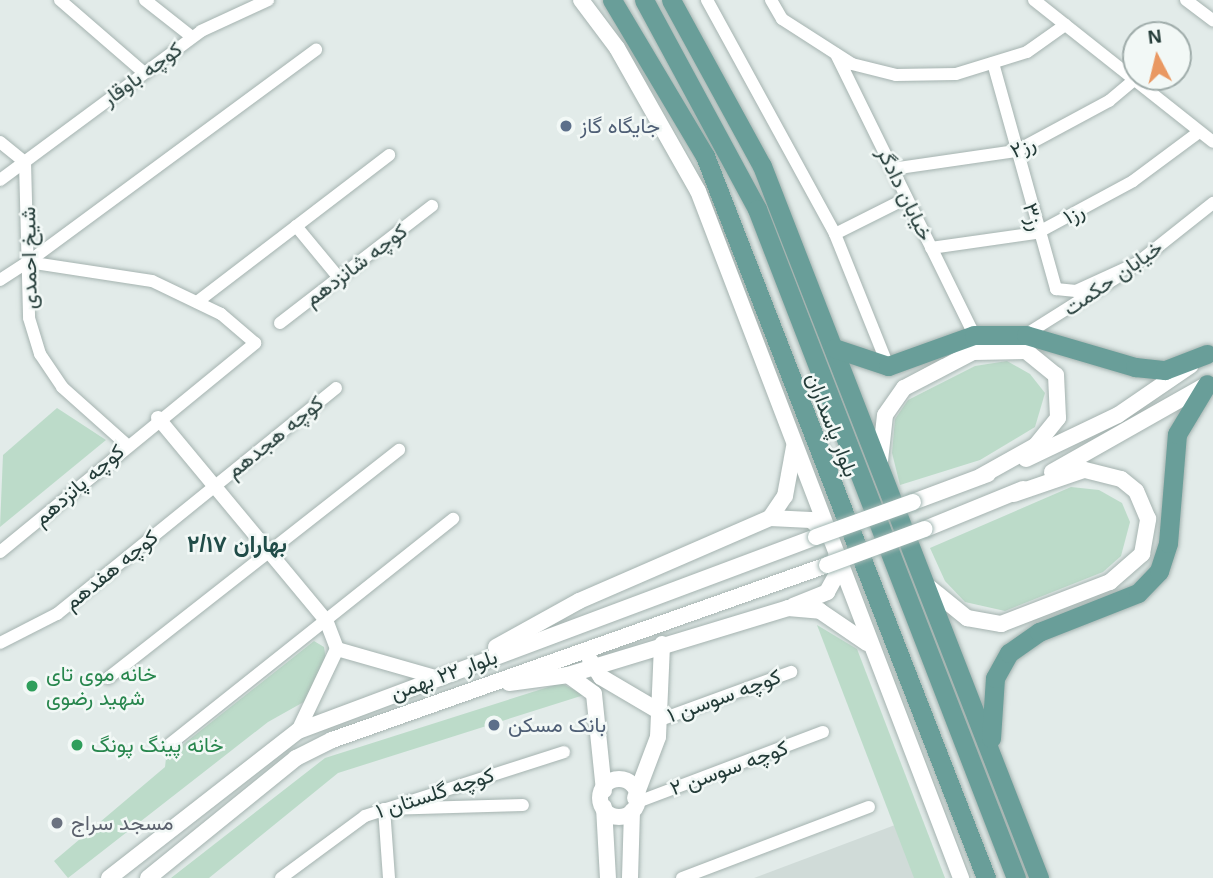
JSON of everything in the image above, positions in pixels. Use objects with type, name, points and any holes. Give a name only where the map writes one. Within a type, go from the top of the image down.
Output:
[{"type":"main road","points":[[581,0],[617,48],[698,191],[794,435],[961,878]]},
{"type":"main road","name":"بلوار پاسداران","points":[[612,0],[705,156],[986,878]]},
{"type":"main road","name":"بلوار پاسداران","points":[[644,0],[757,209],[905,604],[1016,878]]},
{"type":"main road","points":[[671,0],[762,166],[1039,878]]},
{"type":"main road","points":[[757,209],[762,166]]},
{"type":"main road","points":[[834,348],[888,366],[974,335],[1026,335],[1135,367],[1166,370],[1210,352]]},
{"type":"main road","points":[[884,477],[880,431],[904,388],[973,352],[1009,347],[1038,358],[1056,375],[1058,418],[1035,446],[981,476]]},
{"type":"main road","points":[[981,476],[1118,415],[1210,352]]},
{"type":"main road","points":[[1014,494],[1210,382]]},
{"type":"main road","points":[[991,753],[995,678],[1009,653],[1039,632],[1138,593],[1159,571],[1168,543],[1177,434],[1210,382]]},
{"type":"main road","points":[[770,519],[794,467],[794,435]]},
{"type":"main road","points":[[924,579],[951,610],[1001,624],[1110,583],[1142,554],[1148,519],[1136,491],[1121,479],[1084,470],[1014,494]]},
{"type":"main road","name":"بلوار ۲۲ بهمن","points":[[109,878],[298,731],[459,668],[981,476]]},
{"type":"main road","name":"بلوار ۲۲ بهمن","points":[[148,878],[296,758],[461,690],[827,565],[1014,494]]},
{"type":"main road","points":[[459,668],[579,601],[770,519],[811,520],[834,553],[837,574],[827,592],[788,608],[662,644],[568,675],[461,690]]},
{"type":"main road","points":[[788,608],[839,620],[873,648]]},
{"type":"main road","points":[[630,878],[634,804],[657,715],[662,644]]},
{"type":"main road","points":[[592,668],[593,646]]},
{"type":"main road","points":[[592,668],[657,715]]},
{"type":"main road","points":[[568,675],[594,694],[604,790],[608,878]]},
{"type":"main road","points":[[604,790],[613,777],[625,777],[634,804]]},
{"type":"main road","points":[[604,807],[613,820],[634,804]]},
{"type":"main road","points":[[972,839],[998,829]]},
{"type":"street","points":[[60,0],[143,72]]},
{"type":"street","points":[[145,0],[192,37]]},
{"type":"street","name":"کوچه باوقار","points":[[0,180],[192,37],[268,0]]},
{"type":"street","points":[[707,0],[835,234],[888,366]]},
{"type":"street","points":[[771,0],[782,19],[836,54],[896,75],[956,74],[1027,52],[1065,25]]},
{"type":"street","points":[[1034,0],[1122,68]]},
{"type":"street","points":[[1186,0],[1213,20]]},
{"type":"street","points":[[0,280],[316,50]]},
{"type":"street","name":"خیابان دادگر","points":[[836,54],[974,335]]},
{"type":"street","name":"رز۳","points":[[993,63],[1037,233],[1056,289],[1068,292],[1135,264]]},
{"type":"street","name":"رز۲","points":[[892,169],[1016,151],[1109,101],[1122,90]]},
{"type":"street","points":[[1151,91],[1213,142]]},
{"type":"street","name":"رز۱","points":[[931,248],[1037,233],[1133,181],[1199,132]]},
{"type":"street","points":[[0,142],[25,162]]},
{"type":"street","points":[[197,302],[389,155]]},
{"type":"street","name":"شیخ احمدی","points":[[25,162],[29,318],[40,354],[62,387],[126,444]]},
{"type":"street","points":[[835,234],[907,198]]},
{"type":"street","name":"خیابان حکمت","points":[[1009,347],[1135,264],[1213,203]]},
{"type":"street","name":"کوچه شانزدهم","points":[[280,323],[432,206]]},
{"type":"street","points":[[296,226],[339,278]]},
{"type":"street","points":[[28,262],[152,281],[197,302],[255,344],[158,418],[326,620],[337,649],[298,731]]},
{"type":"street","name":"کوچه هجدهم","points":[[215,486],[336,388]]},
{"type":"street","name":"کوچه پانزدهم","points":[[0,552],[158,418]]},
{"type":"street","points":[[108,678],[267,550],[399,450]]},
{"type":"street","name":"کوچه هفدهم","points":[[0,643],[57,614],[215,486]]},
{"type":"street","points":[[170,744],[453,519]]},
{"type":"street","points":[[337,649],[435,677]]},
{"type":"street","name":"کوچه سوسن ۱","points":[[657,715],[791,672]]},
{"type":"street","name":"کوچه سوسن ۲","points":[[634,804],[823,733]]},
{"type":"street","name":"کوچه گلستان ۱","points":[[281,878],[365,816],[564,752]]},
{"type":"street","points":[[389,878],[384,809],[523,805]]},
{"type":"street","points":[[682,878],[870,807]]},
{"type":"shaded area","points":[[895,825],[915,878],[754,878]]},
{"type":"green space","points":[[1007,361],[1030,374],[1045,393],[1035,427],[980,460],[900,485],[892,453],[895,419],[908,400],[975,366]]},
{"type":"green space","points":[[57,408],[106,440],[0,527],[3,455]]},
{"type":"green space","points":[[1071,487],[1099,490],[1122,503],[1130,522],[1121,556],[1103,572],[1005,611],[965,602],[945,581],[930,548]]},
{"type":"green space","points":[[817,625],[857,649],[945,878],[914,878]]},
{"type":"green space","points":[[314,641],[324,647],[326,660],[309,699],[268,722],[68,878],[54,861],[165,767],[166,758]]},
{"type":"green space","points":[[561,683],[584,695],[338,773],[209,878],[171,878],[325,758]]},
{"type":"place","name":"جایگاه گاز","points":[[566,126]]},
{"type":"place","name":"خانه موی تای شهید رضوی","points":[[32,686]]},
{"type":"place","name":"بانک مسکن","points":[[494,725]]},
{"type":"place","name":"خانه پینگ پونگ","points":[[77,745]]},
{"type":"place","name":"مسجد سراج","points":[[57,823]]},
{"type":"district","name":"۲/۱۷ بهاران","points":[[237,544]]}]
